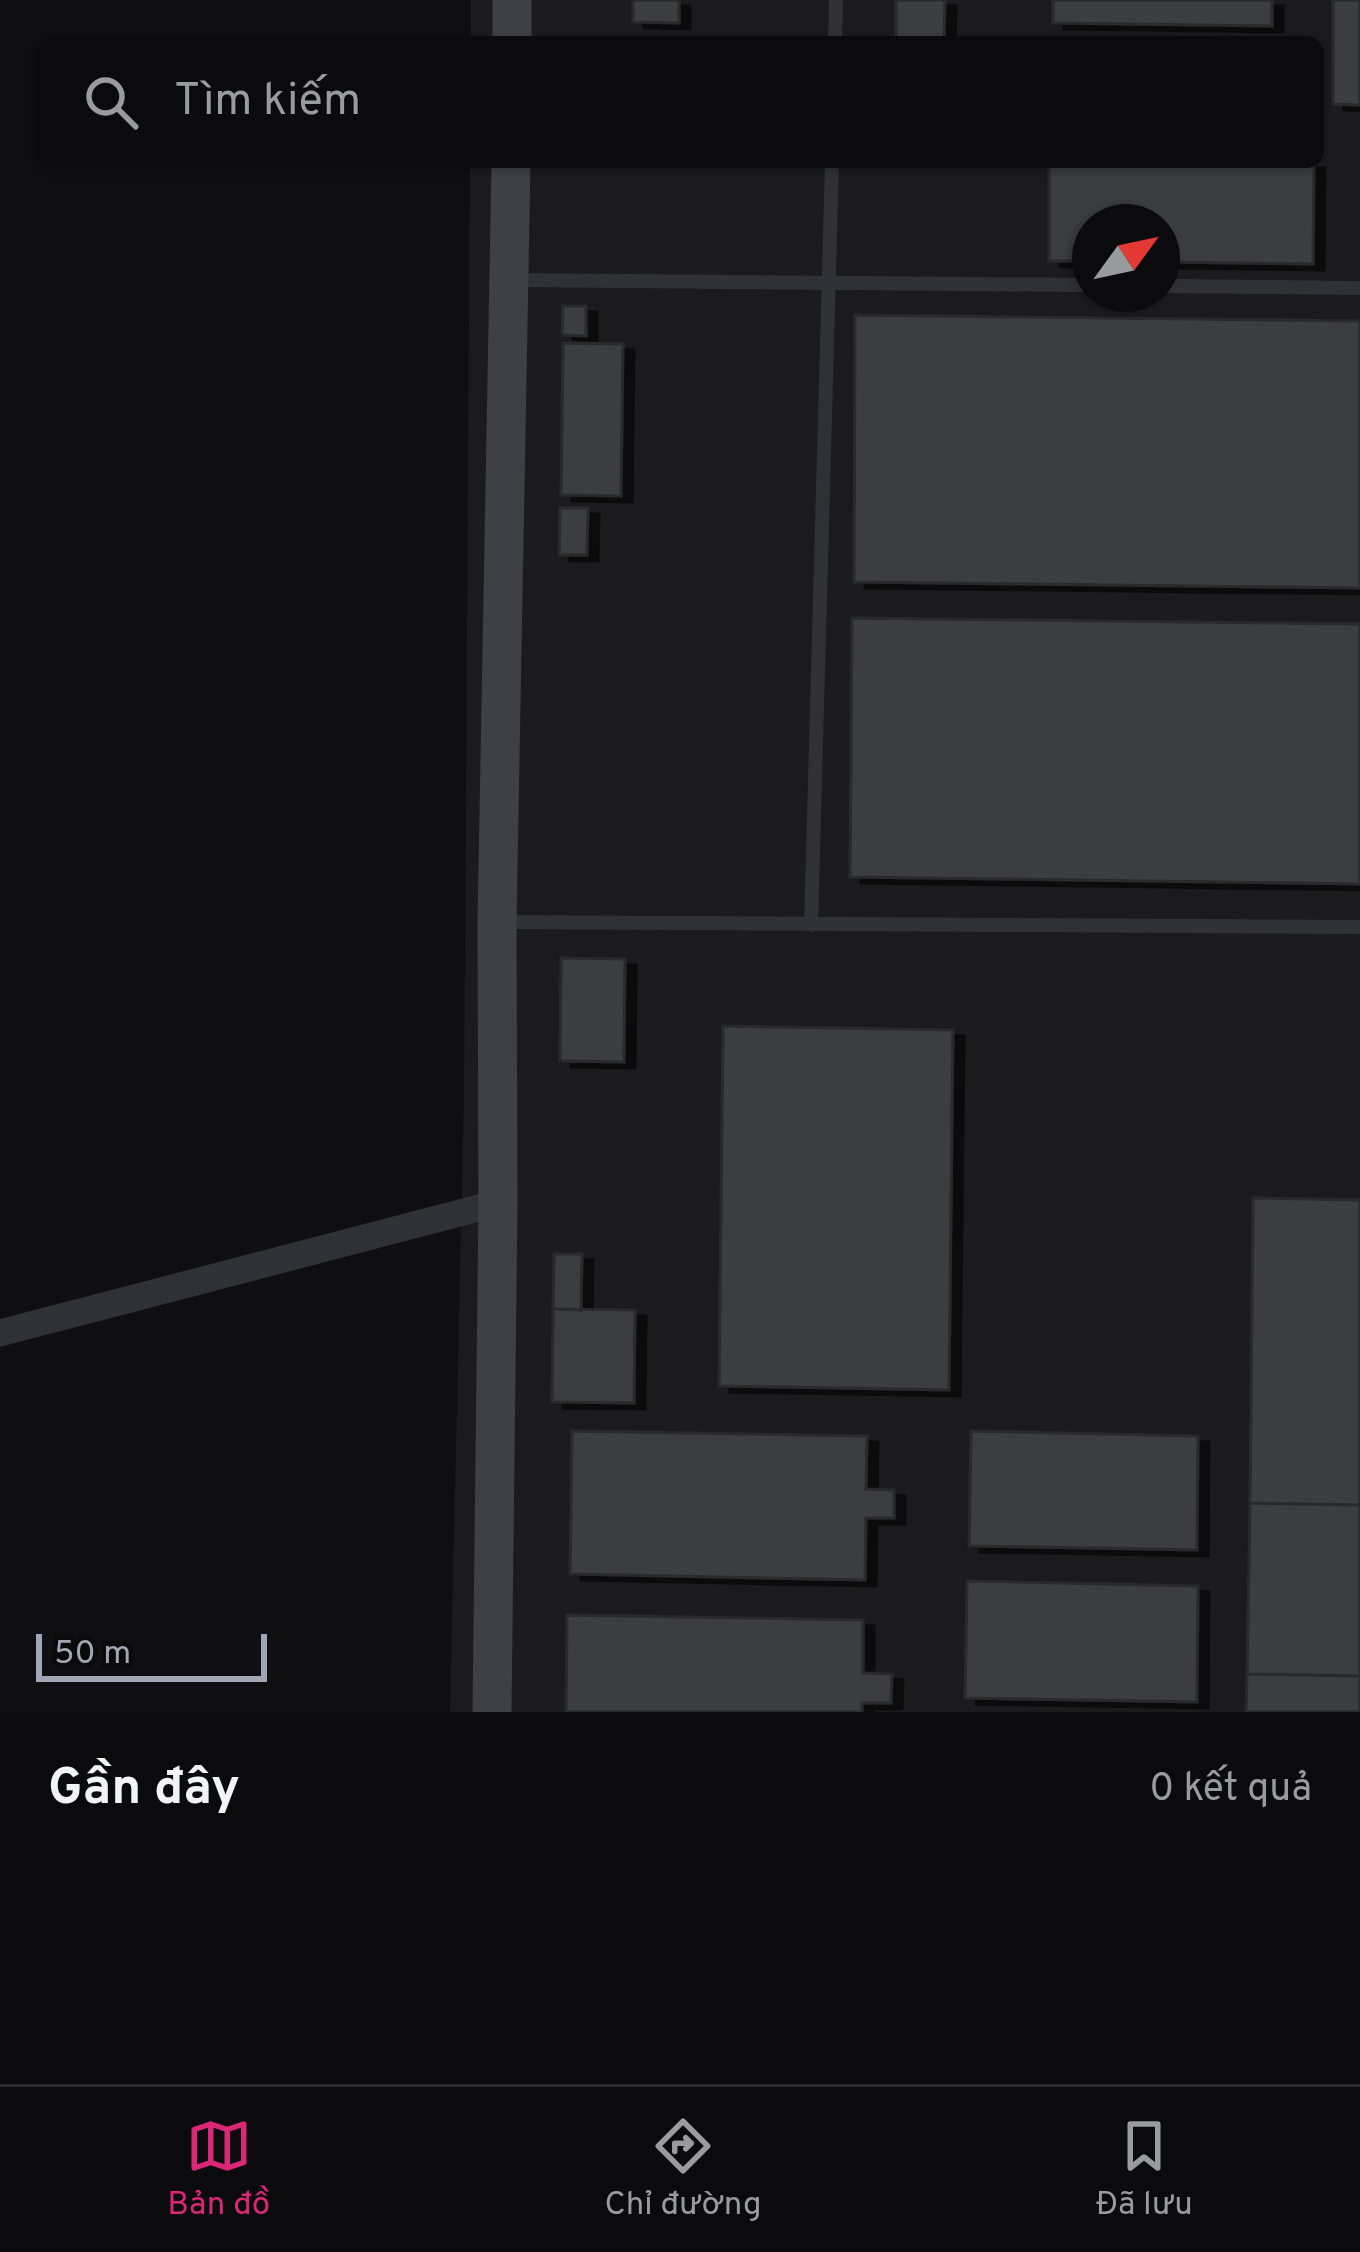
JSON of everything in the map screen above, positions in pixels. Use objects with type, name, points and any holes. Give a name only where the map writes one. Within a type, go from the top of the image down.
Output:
[{"type":"street","points":[[512,0],[512,36]]},
{"type":"street","points":[[493,1712],[497,922],[511,168]]},
{"type":"street","points":[[0,1334],[497,1203]]},
{"type":"lane","points":[[835,36],[836,0]]},
{"type":"lane","points":[[811,925],[832,168]]},
{"type":"lane","points":[[511,280],[1072,285]]},
{"type":"lane","points":[[1180,286],[1360,288]]},
{"type":"lane","points":[[497,922],[1360,927]]},
{"type":"shaded area","points":[[471,0],[1360,0],[1360,1712],[450,1712],[464,1096],[470,168],[1324,168],[1324,36],[471,36]]},
{"type":"building","points":[[633,0],[679,0],[679,23],[633,22]]},
{"type":"building","points":[[896,0],[945,0],[944,36],[896,36]]},
{"type":"building","points":[[1053,0],[1272,0],[1272,26],[1053,23]]},
{"type":"building","points":[[1333,0],[1360,0],[1360,105],[1333,104]]},
{"type":"building","points":[[1049,168],[1314,168],[1313,264],[1180,262],[1180,204],[1072,204],[1072,261],[1049,261]]},
{"type":"building","points":[[563,306],[586,306],[586,336],[562,335]]},
{"type":"building","points":[[855,315],[1360,321],[1360,588],[854,582]]},
{"type":"building","points":[[563,343],[623,344],[621,496],[561,495]]},
{"type":"building","points":[[560,508],[588,508],[587,555],[559,555]]},
{"type":"building","points":[[852,618],[1360,624],[1360,884],[850,877]]},
{"type":"building","points":[[561,958],[625,959],[624,1062],[560,1061]]},
{"type":"building","points":[[723,1026],[953,1030],[949,1390],[719,1386]]},
{"type":"building","points":[[1253,1198],[1360,1200],[1360,1505],[1250,1503]]},
{"type":"building","points":[[554,1254],[582,1254],[581,1310],[553,1309]]},
{"type":"building","points":[[553,1309],[635,1310],[634,1403],[552,1402]]},
{"type":"building","points":[[572,1431],[867,1436],[866,1489],[894,1490],[894,1518],[866,1518],[865,1580],[570,1574]]},
{"type":"building","points":[[971,1431],[1198,1436],[1197,1550],[969,1546]]},
{"type":"building","points":[[1250,1503],[1360,1505],[1360,1676],[1247,1674]]},
{"type":"building","points":[[967,1581],[1198,1586],[1197,1702],[965,1698]]},
{"type":"building","points":[[567,1615],[863,1620],[863,1673],[892,1674],[891,1703],[862,1703],[862,1712],[566,1712]]},
{"type":"building","points":[[1247,1674],[1360,1676],[1360,1712],[1246,1712]]}]
